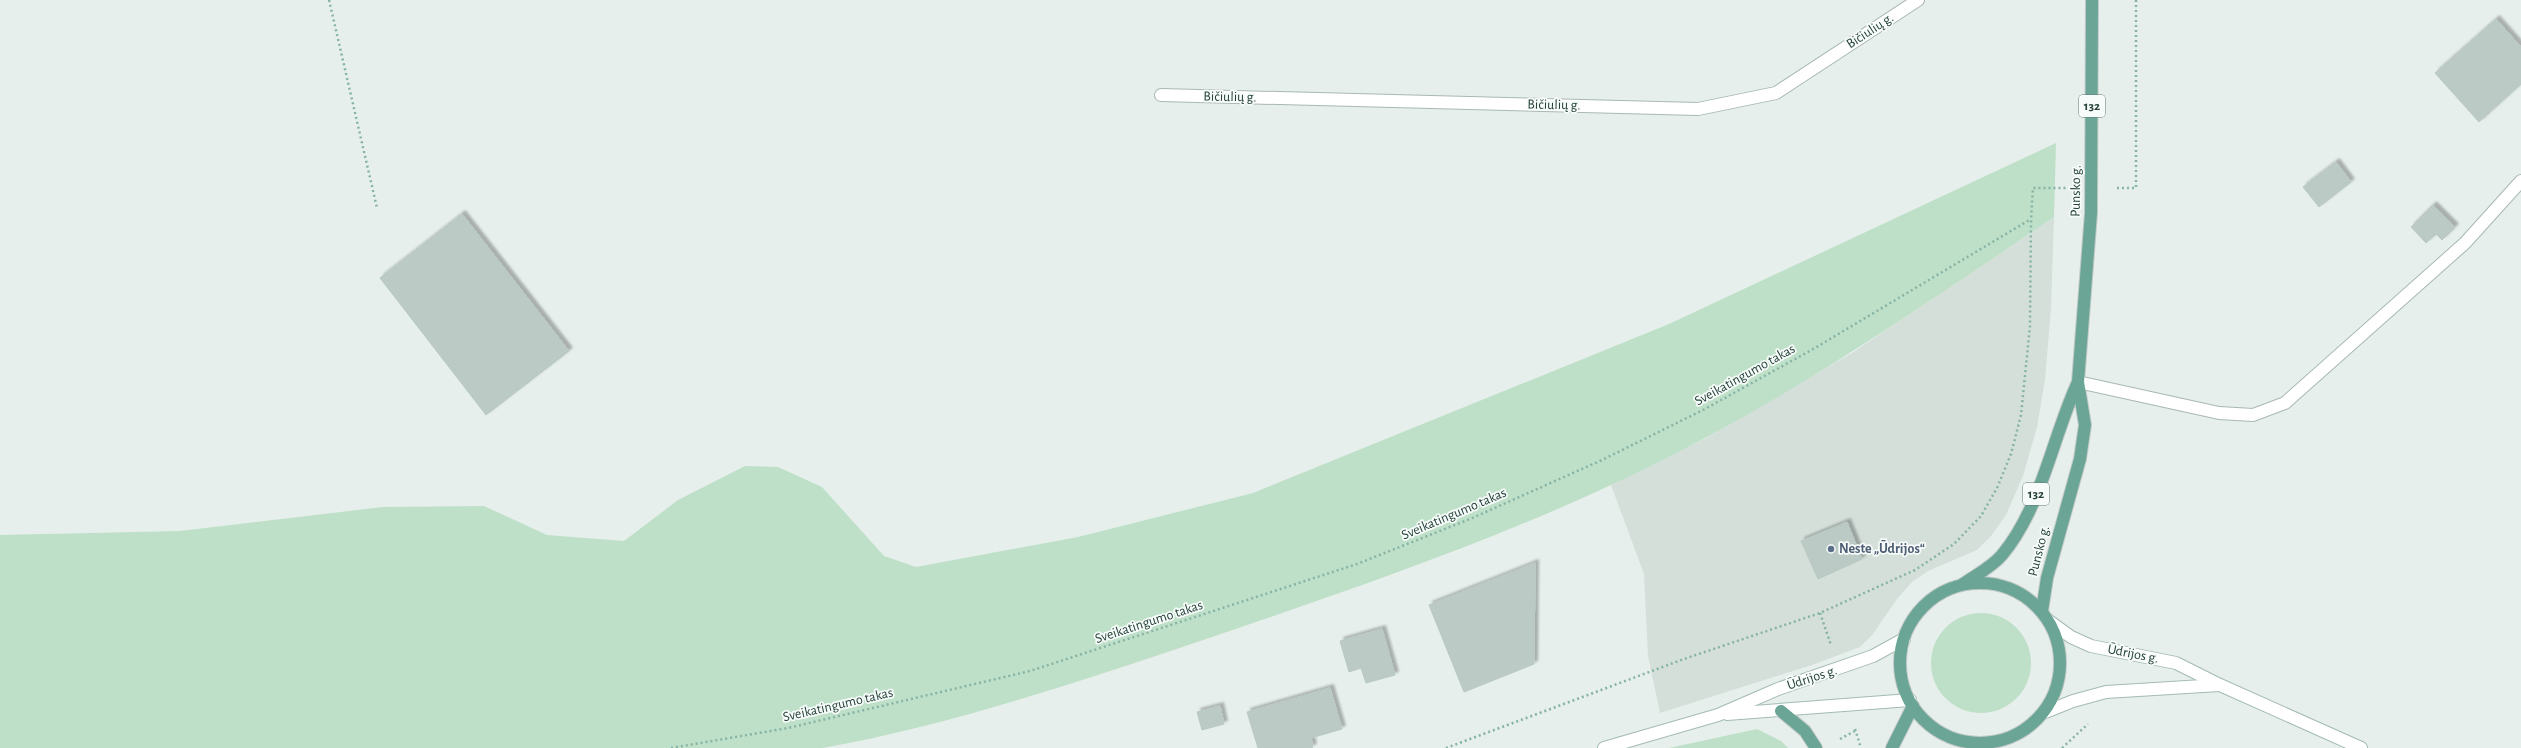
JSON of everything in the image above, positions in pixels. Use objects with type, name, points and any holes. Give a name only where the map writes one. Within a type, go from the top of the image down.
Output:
[{"type":"main road","name":"Punsko g.","points":[[2042,611],[2047,578],[2080,460],[2085,425],[2078,382],[2088,273],[2092,188],[2092,0]]},
{"type":"main road","name":"Punsko g.","points":[[1962,585],[2002,556],[2018,533],[2034,502],[2063,415],[2078,382]]},
{"type":"main road","name":"Punsko g.","points":[[1984,583],[2005,586],[2026,596],[2042,611],[2049,621],[2057,639],[2060,658],[2059,678],[2053,696],[2043,713],[2029,726],[2012,736],[1994,741],[1969,745],[1939,731],[1924,720],[1912,703],[1902,681],[1900,659],[1904,639],[1913,620],[1926,604],[1943,592],[1962,585],[1984,583]]},
{"type":"main road","points":[[1892,748],[1912,703]]},
{"type":"main road","points":[[1781,711],[1804,732],[1816,748]]},
{"type":"street","name":"Bičiulių g.","points":[[1161,95],[1698,109],[1776,93],[1918,0]]},
{"type":"street","points":[[2078,382],[2219,413],[2253,415],[2285,403],[2465,243],[2521,181]]},
{"type":"street","name":"Ūdrijos g.","points":[[2049,621],[2071,637],[2091,646],[2176,663],[2220,685],[2361,748]]},
{"type":"street","name":"Ūdrijos g.","points":[[1604,748],[1718,715],[1778,689],[1873,656],[1904,639]]},
{"type":"street","name":"Ūdrijos g.","points":[[2043,713],[2073,701],[2106,692],[2220,685]]},
{"type":"street","name":"Ūdrijos g.","points":[[1718,715],[1912,703]]},
{"type":"path","points":[[329,0],[377,208]]},
{"type":"path","points":[[1446,748],[1684,659],[1820,613],[1915,570],[1954,544],[1982,516],[1997,488],[2012,454],[2021,415],[2030,326],[2031,219],[2034,188],[2136,188],[2136,0]]},
{"type":"path","name":"Sveikatingumo takas","points":[[671,748],[788,728],[1030,671],[1357,564],[1470,519],[1602,460],[1702,410],[1815,348],[2031,219]]},
{"type":"path","points":[[2062,748],[2092,721]]},
{"type":"path","points":[[1855,731],[1861,748]]},
{"type":"shaded area","points":[[2054,217],[2051,308],[2045,380],[2037,427],[2023,476],[2006,515],[1991,536],[1977,550],[1928,571],[1912,582],[1897,599],[1873,634],[1860,647],[1812,665],[1660,713],[1648,656],[1644,574],[1611,485],[1706,438],[1852,353]]},
{"type":"green space","points":[[2056,143],[2054,217],[1926,304],[1839,360],[1705,438],[1647,468],[1587,496],[1527,522],[1406,569],[1283,613],[1123,667],[974,713],[874,738],[823,748],[0,748],[0,535],[180,531],[383,507],[484,506],[547,535],[624,541],[678,500],[745,466],[778,467],[822,487],[884,556],[916,567],[1078,537],[1253,493],[1669,324]]},
{"type":"green space","points":[[1981,613],[2000,617],[2016,628],[2027,644],[2031,663],[2027,682],[2016,698],[2000,709],[1981,713],[1962,709],[1946,698],[1935,682],[1931,663],[1935,644],[1946,628],[1962,617]]},
{"type":"green space","points":[[1757,729],[1781,741],[1788,748],[1669,748]]},
{"type":"building","points":[[2496,19],[2521,47],[2521,84],[2479,122],[2435,73]]},
{"type":"building","points":[[2336,162],[2351,182],[2319,207],[2303,187]]},
{"type":"building","points":[[2433,205],[2455,227],[2442,240],[2436,234],[2426,243],[2411,227]]},
{"type":"building","points":[[462,214],[569,351],[486,415],[380,278]]},
{"type":"building","points":[[1847,522],[1862,559],[1818,579],[1801,541]]},
{"type":"building","points":[[1535,563],[1534,664],[1464,692],[1429,605]]},
{"type":"building","points":[[1382,629],[1395,675],[1366,683],[1361,668],[1349,672],[1340,641]]},
{"type":"building","points":[[1330,688],[1342,729],[1311,738],[1313,747],[1311,748],[1258,748],[1247,712]]},
{"type":"building","points":[[1220,706],[1224,724],[1202,730],[1197,712]]},
{"type":"place","name":"Neste „Ūdrijos“","points":[[1831,549]]}]
